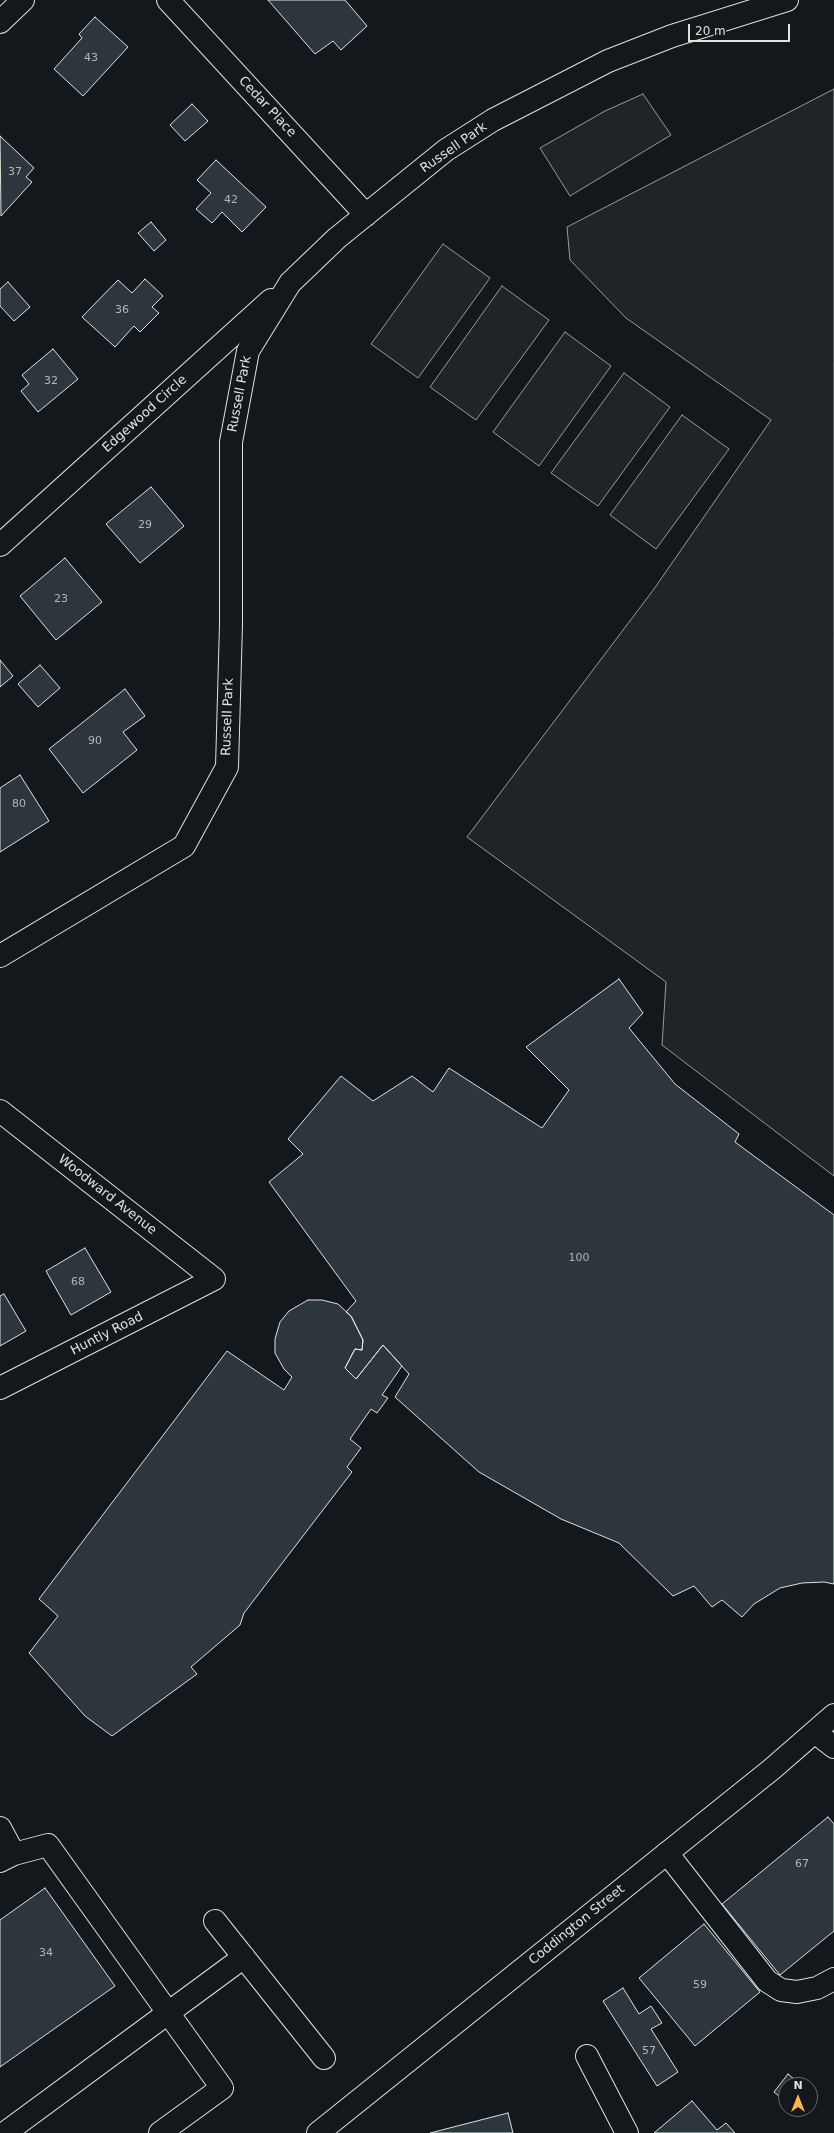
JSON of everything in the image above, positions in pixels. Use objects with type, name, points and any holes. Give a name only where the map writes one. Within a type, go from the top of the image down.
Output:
[{"type":"street","points":[[0,22],[23,0]]},
{"type":"street","name":"Cedar Place","points":[[168,0],[366,215]]},
{"type":"street","name":"Russell Park","points":[[0,956],[184,846],[227,767],[231,624],[231,442],[248,351],[290,283],[336,238],[446,150],[493,120],[608,61],[672,36],[787,0]]},
{"type":"street","name":"Edgewood Circle","points":[[0,545],[290,283]]},
{"type":"street","name":"Woodward Avenue","points":[[0,1110],[214,1279]]},
{"type":"street","name":"Huntly Road","points":[[0,1388],[214,1279]]},
{"type":"street","name":"Coddington Street","points":[[318,2133],[816,1733],[834,1716]]},
{"type":"street","points":[[816,1733],[834,1747]]},
{"type":"street","points":[[0,1828],[7,1857],[48,1845],[222,2088],[160,2133]]},
{"type":"street","points":[[667,1853],[767,1981],[781,1990],[797,1992],[817,1988],[834,1979]]},
{"type":"street","points":[[215,1921],[324,2058]]},
{"type":"street","points":[[5,2133],[244,1956]]},
{"type":"street","points":[[587,2056],[627,2133]]},
{"type":"shaded area","points":[[834,89],[834,1176],[662,1045],[666,982],[467,837],[654,589],[771,420],[626,318],[570,260],[567,227]]},
{"type":"shaded area","points":[[643,94],[671,135],[570,196],[540,148],[605,111]]},
{"type":"shaded area","points":[[443,244],[490,278],[418,378],[371,344]]},
{"type":"shaded area","points":[[502,286],[549,320],[476,420],[430,387]]},
{"type":"shaded area","points":[[565,332],[611,366],[539,466],[493,432]]},
{"type":"shaded area","points":[[624,373],[670,407],[598,506],[551,473]]},
{"type":"shaded area","points":[[682,415],[729,449],[656,549],[610,515]]},
{"type":"building","points":[[268,0],[345,0],[367,26],[341,50],[333,41],[315,54]]},
{"type":"building","points":[[95,17],[128,47],[83,96],[54,69],[82,38],[79,34]]},
{"type":"building","points":[[192,104],[208,121],[185,141],[170,125]]},
{"type":"building","points":[[0,136],[34,168],[26,177],[32,182],[1,216]]},
{"type":"building","points":[[216,160],[266,207],[242,232],[222,212],[212,223],[196,209],[211,193],[197,180]]},
{"type":"building","points":[[151,222],[166,240],[154,251],[138,233]]},
{"type":"building","points":[[145,279],[163,296],[152,307],[159,313],[140,332],[134,326],[115,347],[82,317],[118,280],[132,293]]},
{"type":"building","points":[[8,282],[30,307],[14,321],[0,306],[0,289]]},
{"type":"building","points":[[53,349],[78,379],[38,412],[21,391],[29,384],[22,375]]},
{"type":"building","points":[[151,487],[184,526],[140,563],[106,524]]},
{"type":"building","points":[[65,558],[102,602],[56,640],[20,596]]},
{"type":"building","points":[[0,660],[13,676],[0,687]]},
{"type":"building","points":[[40,665],[60,688],[38,707],[18,684]]},
{"type":"building","points":[[125,689],[145,716],[123,732],[137,750],[83,793],[49,749]]},
{"type":"building","points":[[20,775],[49,821],[0,852],[0,788]]},
{"type":"building","points":[[619,979],[643,1013],[629,1028],[675,1084],[739,1134],[735,1142],[834,1215],[834,1584],[824,1582],[802,1583],[780,1588],[754,1604],[742,1617],[722,1600],[712,1607],[694,1586],[673,1596],[619,1543],[561,1519],[479,1472],[395,1397],[409,1374],[383,1345],[356,1379],[345,1368],[355,1349],[362,1350],[363,1340],[351,1316],[346,1312],[356,1301],[269,1182],[303,1154],[288,1139],[341,1076],[373,1101],[412,1076],[433,1092],[449,1068],[542,1128],[569,1090],[526,1047]]},
{"type":"building","points":[[85,1248],[111,1292],[71,1315],[46,1271]]},
{"type":"building","points":[[4,1294],[26,1331],[0,1346],[0,1296]]},
{"type":"building","points":[[308,1300],[322,1300],[338,1304],[351,1316],[363,1340],[362,1350],[355,1349],[345,1368],[356,1379],[383,1345],[402,1366],[382,1395],[388,1398],[377,1413],[371,1409],[350,1439],[361,1448],[347,1467],[352,1472],[244,1613],[240,1625],[191,1667],[197,1674],[112,1736],[85,1716],[29,1653],[58,1616],[39,1599],[227,1351],[284,1390],[292,1377],[284,1369],[275,1353],[275,1339],[280,1322],[289,1311]]},
{"type":"building","points":[[828,1817],[834,1824],[834,1931],[780,1975],[722,1904]]},
{"type":"building","points":[[45,1888],[115,1986],[0,2067],[0,1920]]},
{"type":"building","points":[[704,1924],[760,1992],[695,2046],[639,1978]]},
{"type":"building","points":[[623,1988],[639,2014],[651,2006],[662,2023],[651,2029],[678,2072],[657,2086],[603,2001]]},
{"type":"building","points":[[778,2087],[778,2095],[774,2092]]},
{"type":"building","points":[[692,2101],[717,2130],[726,2123],[735,2133],[654,2133]]},
{"type":"building","points":[[508,2113],[513,2133],[430,2133]]}]
